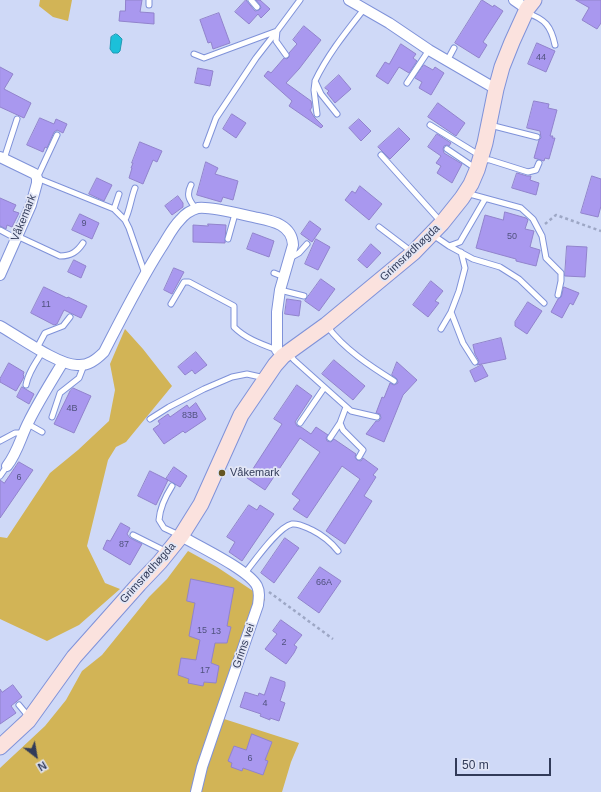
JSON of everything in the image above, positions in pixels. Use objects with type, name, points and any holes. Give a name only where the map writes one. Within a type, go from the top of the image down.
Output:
[{"type":"main road","name":"Grimsrødhøgda","points":[[0,747],[30,718],[74,657],[181,536],[201,504],[241,415],[283,353],[326,325],[413,253],[432,235],[465,193],[471,184],[480,162],[496,89],[509,48],[529,7]]},
{"type":"street","points":[[349,0],[389,23],[447,61],[496,89]]},
{"type":"street","points":[[514,0],[529,7]]},
{"type":"street","points":[[2,158],[35,174],[37,178]]},
{"type":"street","name":"Våkemark","points":[[0,275],[31,205],[37,178]]},
{"type":"street","points":[[0,327],[63,362],[77,366],[84,365],[98,358],[104,352],[145,274],[180,220],[196,209],[204,208],[274,221],[283,226],[293,238],[293,245],[280,290],[277,312],[283,353]]},
{"type":"street","points":[[3,466],[12,459],[40,399],[63,362]]},
{"type":"street","points":[[181,536],[245,573],[257,585]]},
{"type":"street","name":"Grims vei","points":[[196,792],[208,748],[258,604],[259,597],[257,585]]},
{"type":"lane","points":[[251,0],[257,7]]},
{"type":"lane","points":[[206,145],[216,118],[256,58],[300,0]]},
{"type":"lane","points":[[529,7],[535,16],[547,24],[553,34],[555,45]]},
{"type":"lane","points":[[316,114],[314,90],[315,81],[323,64],[342,36],[364,9]]},
{"type":"lane","points":[[194,54],[204,58],[277,31]]},
{"type":"lane","points":[[277,31],[276,41],[286,55]]},
{"type":"lane","points":[[447,61],[454,48]]},
{"type":"lane","points":[[407,83],[429,50]]},
{"type":"lane","points":[[315,81],[321,94],[337,114]]},
{"type":"lane","points":[[2,158],[17,119]]},
{"type":"lane","points":[[430,124],[480,162]]},
{"type":"lane","points":[[489,125],[537,137]]},
{"type":"lane","points":[[57,135],[37,178],[114,209],[125,220],[129,228],[145,274]]},
{"type":"lane","points":[[447,149],[480,162],[490,160],[528,172],[536,170],[539,163]]},
{"type":"lane","points":[[381,156],[442,223]]},
{"type":"lane","points":[[191,185],[188,190],[188,199],[196,209]]},
{"type":"lane","points":[[125,220],[129,213],[135,188]]},
{"type":"lane","points":[[465,193],[521,208],[533,218],[542,236],[546,258],[562,273],[558,295]]},
{"type":"lane","points":[[114,209],[119,194]]},
{"type":"lane","points":[[449,246],[460,242],[485,199]]},
{"type":"lane","points":[[228,239],[235,214]]},
{"type":"lane","points":[[379,227],[413,253]]},
{"type":"lane","points":[[0,230],[60,256],[67,256],[77,251],[83,244]]},
{"type":"lane","points":[[432,235],[474,259],[500,267],[519,279],[544,303]]},
{"type":"lane","points":[[289,258],[299,253],[307,244]]},
{"type":"lane","points":[[441,329],[451,312],[459,292],[465,268],[461,252]]},
{"type":"lane","points":[[274,273],[284,277]]},
{"type":"lane","points":[[171,304],[184,282],[189,282],[234,306],[234,327],[240,334],[283,353],[350,411],[377,417]]},
{"type":"lane","points":[[280,290],[304,296]]},
{"type":"lane","points":[[451,312],[463,343],[475,362]]},
{"type":"lane","points":[[26,385],[45,333],[63,326],[70,317]]},
{"type":"lane","points":[[326,325],[342,343],[365,362],[394,381]]},
{"type":"lane","points":[[52,417],[60,393],[79,378],[84,365]]},
{"type":"lane","points":[[150,419],[169,407],[204,389],[232,377],[248,374],[266,378]]},
{"type":"lane","points":[[300,423],[324,388]]},
{"type":"lane","points":[[330,438],[340,423],[346,407]]},
{"type":"lane","points":[[340,423],[342,430],[363,450],[359,457]]},
{"type":"lane","points":[[0,441],[26,428],[42,432]]},
{"type":"lane","points":[[0,476],[3,466]]},
{"type":"lane","points":[[172,486],[164,500],[160,511],[159,520],[164,528],[181,536]]},
{"type":"lane","points":[[245,573],[280,531],[292,524],[301,525],[315,531],[338,551]]},
{"type":"lane","points":[[133,535],[168,552]]},
{"type":"lane","points":[[19,705],[30,718]]},
{"type":"path","points":[[539,229],[556,215],[601,231]]},
{"type":"path","points":[[257,585],[272,594],[333,639]]},
{"type":"shaded area","points":[[40,0],[72,0],[68,21],[53,17],[39,6]]},
{"type":"shaded area","points":[[125,329],[172,386],[126,442],[116,447],[108,460],[87,546],[105,583],[120,589],[79,625],[47,641],[0,619],[0,537],[7,538],[50,473],[78,450],[109,421],[115,390],[110,364]]},
{"type":"shaded area","points":[[188,551],[217,567],[265,599],[221,718],[299,743],[291,762],[282,792],[0,792],[0,768],[45,726],[66,700],[82,671],[102,655],[149,597],[167,579]]},
{"type":"water","points":[[116,34],[122,39],[120,51],[118,53],[113,53],[110,49],[111,37]]},
{"type":"building","points":[[126,0],[142,0],[140,12],[154,13],[154,24],[119,21],[120,11],[125,11]]},
{"type":"building","points":[[246,0],[255,11],[261,8],[256,0],[260,0],[270,9],[261,18],[258,14],[249,24],[235,12]]},
{"type":"building","points":[[482,0],[503,11],[483,42],[487,45],[479,58],[455,43]]},
{"type":"building","points":[[576,0],[601,0],[601,23],[597,29],[582,20],[589,8]]},
{"type":"building","points":[[219,13],[230,43],[213,49],[211,42],[208,43],[200,20]]},
{"type":"building","points":[[304,26],[321,40],[299,69],[286,83],[311,101],[312,107],[310,110],[314,117],[323,126],[321,128],[289,106],[292,101],[264,76],[268,71],[271,73],[284,58],[287,59],[289,57],[289,53],[297,44],[293,40]]},
{"type":"building","points":[[537,43],[555,51],[546,72],[528,64]]},
{"type":"building","points":[[401,44],[416,54],[413,58],[417,61],[409,73],[399,67],[388,84],[376,76],[385,62],[389,64]]},
{"type":"building","points":[[424,65],[433,70],[435,67],[444,73],[431,95],[419,88],[422,82],[415,78]]},
{"type":"building","points":[[0,67],[13,74],[4,89],[31,103],[24,118],[0,107]]},
{"type":"building","points":[[198,68],[213,71],[210,86],[195,83]]},
{"type":"building","points":[[339,75],[351,89],[335,103],[327,93],[329,91],[325,88]]},
{"type":"building","points":[[534,101],[549,104],[548,108],[557,110],[550,136],[555,138],[549,159],[545,158],[544,161],[534,158],[539,140],[541,138],[540,131],[527,128]]},
{"type":"building","points":[[438,103],[465,123],[456,136],[428,117]]},
{"type":"building","points":[[232,114],[246,123],[236,138],[223,129]]},
{"type":"building","points":[[40,118],[54,124],[56,119],[67,124],[63,133],[57,130],[54,132],[47,148],[45,147],[43,152],[27,145]]},
{"type":"building","points":[[359,119],[371,131],[361,141],[349,128]]},
{"type":"building","points":[[399,128],[410,139],[390,159],[378,147]]},
{"type":"building","points":[[437,134],[451,143],[449,146],[444,146],[444,153],[462,164],[452,183],[437,173],[441,166],[436,163],[441,156],[428,147]]},
{"type":"building","points":[[140,142],[162,151],[157,162],[153,160],[143,184],[129,178],[132,163]]},
{"type":"building","points":[[206,162],[218,168],[215,174],[238,181],[233,200],[223,197],[221,202],[197,195]]},
{"type":"building","points":[[517,173],[531,176],[530,180],[539,183],[536,195],[512,188]]},
{"type":"building","points":[[592,176],[601,179],[601,206],[598,217],[581,213]]},
{"type":"building","points":[[97,178],[112,185],[104,201],[89,194]]},
{"type":"building","points":[[360,186],[382,204],[369,220],[345,200],[352,191],[355,193]]},
{"type":"building","points":[[178,196],[183,203],[183,207],[172,215],[165,206]]},
{"type":"building","points":[[0,198],[16,205],[13,211],[19,213],[12,227],[7,225],[6,229],[0,226]]},
{"type":"building","points":[[505,212],[526,218],[528,220],[525,229],[534,231],[530,247],[540,250],[536,266],[476,248],[485,215],[503,220]]},
{"type":"building","points":[[80,214],[99,223],[92,239],[72,230]]},
{"type":"building","points":[[310,221],[321,229],[312,242],[301,234]]},
{"type":"building","points":[[208,224],[226,225],[225,243],[193,242],[193,225],[208,226]]},
{"type":"building","points":[[253,233],[274,241],[269,257],[247,249]]},
{"type":"building","points":[[316,239],[330,247],[318,270],[305,264]]},
{"type":"building","points":[[371,244],[381,253],[367,268],[358,260]]},
{"type":"building","points":[[567,246],[587,247],[585,277],[565,276]]},
{"type":"building","points":[[74,260],[86,266],[81,278],[68,272]]},
{"type":"building","points":[[174,268],[184,272],[172,294],[164,290]]},
{"type":"building","points":[[321,279],[335,289],[319,311],[305,301]]},
{"type":"building","points":[[431,281],[443,291],[435,301],[439,303],[428,317],[413,305]]},
{"type":"building","points":[[44,287],[87,306],[81,318],[64,310],[57,324],[54,325],[31,313]]},
{"type":"building","points":[[564,287],[579,293],[573,305],[570,303],[562,318],[551,312],[558,299],[561,297]]},
{"type":"building","points":[[287,299],[301,301],[299,316],[285,314]]},
{"type":"building","points":[[528,302],[542,311],[527,334],[515,326],[515,322]]},
{"type":"building","points":[[501,338],[506,359],[477,365],[479,361],[475,354],[473,345]]},
{"type":"building","points":[[196,352],[207,365],[195,374],[192,370],[185,375],[178,367]]},
{"type":"building","points":[[334,360],[365,386],[353,400],[322,374]]},
{"type":"building","points":[[397,362],[417,380],[403,395],[384,442],[366,434],[376,421],[379,421],[381,418],[380,414],[376,413],[382,397],[384,398],[390,383],[394,385],[398,383],[397,379],[392,375]]},
{"type":"building","points":[[9,363],[24,372],[23,379],[16,391],[0,382],[0,379]]},
{"type":"building","points":[[482,365],[488,376],[475,382],[470,371]]},
{"type":"building","points":[[297,385],[312,396],[295,422],[297,426],[311,434],[316,427],[328,435],[326,438],[327,441],[331,442],[334,439],[356,454],[355,457],[357,460],[361,461],[363,458],[378,469],[373,475],[376,477],[364,496],[372,501],[345,544],[326,531],[360,479],[342,466],[307,518],[293,509],[300,500],[292,494],[320,452],[300,438],[265,490],[247,478],[282,424],[274,419]]},
{"type":"building","points":[[22,387],[34,394],[29,404],[17,397]]},
{"type":"building","points":[[73,388],[91,396],[74,433],[54,424],[70,391]]},
{"type":"building","points":[[196,403],[206,419],[185,433],[183,431],[164,444],[153,429],[160,424],[158,421],[168,414],[170,417],[187,405],[189,408]]},
{"type":"building","points":[[19,462],[33,470],[0,518],[0,480],[4,483]]},
{"type":"building","points":[[174,467],[187,476],[180,487],[166,479]]},
{"type":"building","points":[[150,471],[168,480],[156,505],[138,496]]},
{"type":"building","points":[[249,505],[257,510],[260,505],[274,514],[242,561],[229,552],[235,542],[227,537]]},
{"type":"building","points":[[121,523],[130,528],[127,534],[130,538],[142,544],[130,565],[103,549],[107,540],[110,541]]},
{"type":"building","points":[[285,538],[299,548],[274,583],[261,573]]},
{"type":"building","points":[[320,567],[341,581],[319,613],[298,598]]},
{"type":"building","points":[[191,579],[234,588],[227,626],[231,627],[227,643],[215,643],[211,663],[219,666],[216,683],[204,682],[203,686],[188,683],[189,679],[178,675],[181,658],[196,660],[200,640],[189,636],[195,603],[187,601]]},
{"type":"building","points":[[281,620],[302,635],[294,645],[297,647],[286,664],[265,649],[277,634],[273,631]]},
{"type":"building","points":[[271,677],[285,682],[280,701],[285,703],[279,721],[270,718],[270,720],[260,716],[261,714],[240,707],[245,692],[258,696],[259,693],[264,695]]},
{"type":"building","points":[[13,685],[22,697],[11,706],[16,713],[0,724],[0,689],[2,692]]},
{"type":"building","points":[[252,734],[272,742],[265,760],[268,761],[263,775],[243,768],[242,771],[231,767],[232,763],[228,761],[234,746],[246,750]]},
{"type":"place","name":"Våkemark","points":[[222,473]]}]
